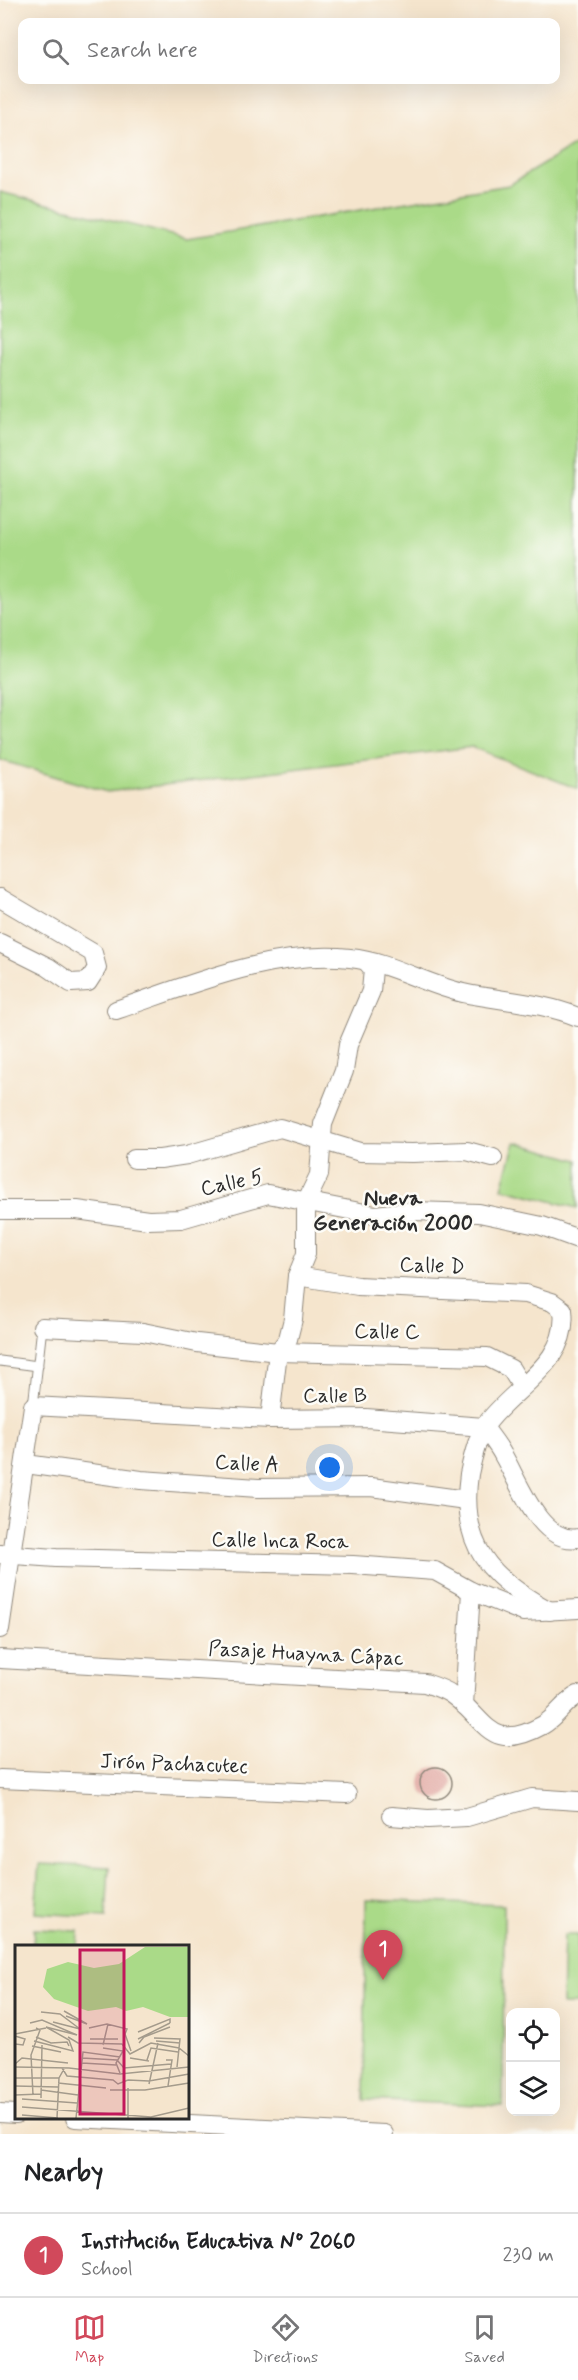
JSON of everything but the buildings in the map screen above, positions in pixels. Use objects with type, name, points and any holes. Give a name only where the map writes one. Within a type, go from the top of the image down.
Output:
[{"type":"street","points":[[0,898],[93,953],[97,968],[88,982],[71,983],[48,967],[0,943]]},
{"type":"street","points":[[117,1010],[218,976],[290,960],[349,958],[410,973],[460,992],[578,1017]]},
{"type":"street","points":[[270,1419],[278,1352],[288,1339],[293,1319],[297,1276],[306,1254],[306,1202],[319,1175],[323,1124],[344,1071],[348,1045],[371,992],[373,969],[366,961]]},
{"type":"street","points":[[134,1159],[160,1159],[187,1155],[280,1128],[360,1152],[412,1154],[467,1151],[493,1158]]},
{"type":"street","name":"Calle 5","points":[[0,1210],[77,1210],[148,1220],[181,1219],[268,1194],[375,1215],[413,1211],[479,1213],[542,1226],[578,1239]]},
{"type":"street","name":"Calle D","points":[[297,1276],[358,1286],[526,1294],[552,1302],[562,1310],[565,1327],[545,1366],[522,1387]]},
{"type":"street","name":"Calle C","points":[[42,1327],[143,1332],[278,1352],[487,1357],[511,1369],[522,1387]]},
{"type":"street","points":[[522,1387],[484,1427],[471,1466],[466,1500],[473,1539],[489,1566],[517,1593],[550,1611]]},
{"type":"street","points":[[0,1629],[5,1555],[26,1464],[33,1406]]},
{"type":"street","name":"Calle B","points":[[33,1406],[270,1419],[366,1418],[484,1427]]},
{"type":"street","points":[[484,1427],[503,1454],[522,1493],[543,1525],[570,1539],[578,1538]]},
{"type":"street","name":"Calle A","points":[[26,1464],[141,1480],[258,1488],[371,1487],[466,1500]]},
{"type":"street","name":"Calle Inca Roca","points":[[5,1555],[353,1565],[435,1571],[471,1591],[523,1612],[578,1609]]},
{"type":"street","points":[[464,1705],[471,1591]]},
{"type":"street","name":"Pasaje Huayna Cápac","points":[[0,1659],[425,1683],[450,1693],[482,1725],[497,1735],[517,1736],[545,1724],[578,1695]]},
{"type":"street","name":"Jirón Pachacutec","points":[[0,1779],[346,1794]]},
{"type":"street","points":[[391,1816],[428,1819],[467,1816],[532,1798],[578,1801]]},
{"type":"street","points":[[0,2113],[15,2114]]},
{"type":"street","points":[[92,2119],[384,2134]]},
{"type":"lane","points":[[33,1406],[42,1327]]},
{"type":"lane","points":[[0,1361],[38,1366]]},
{"type":"green space","points":[[578,143],[578,789],[472,747],[107,792],[0,760],[0,192],[187,239],[509,185]]},
{"type":"green space","points":[[515,1142],[578,1160],[577,1208],[502,1188]]},
{"type":"green space","points":[[39,1864],[109,1867],[106,1917],[35,1913]]},
{"type":"green space","points":[[366,1900],[504,1905],[503,2106],[364,2100]]},
{"type":"green space","points":[[34,1929],[79,1931],[78,1945],[33,1945]]},
{"type":"green space","points":[[564,1935],[578,1935],[578,2004],[562,2004]]},
{"type":"place","name":"Institución Educativa Nº 2060","points":[[383,1980]]},
{"type":"district","name":"Nueva Generación 2000","points":[[393,1212]]}]
